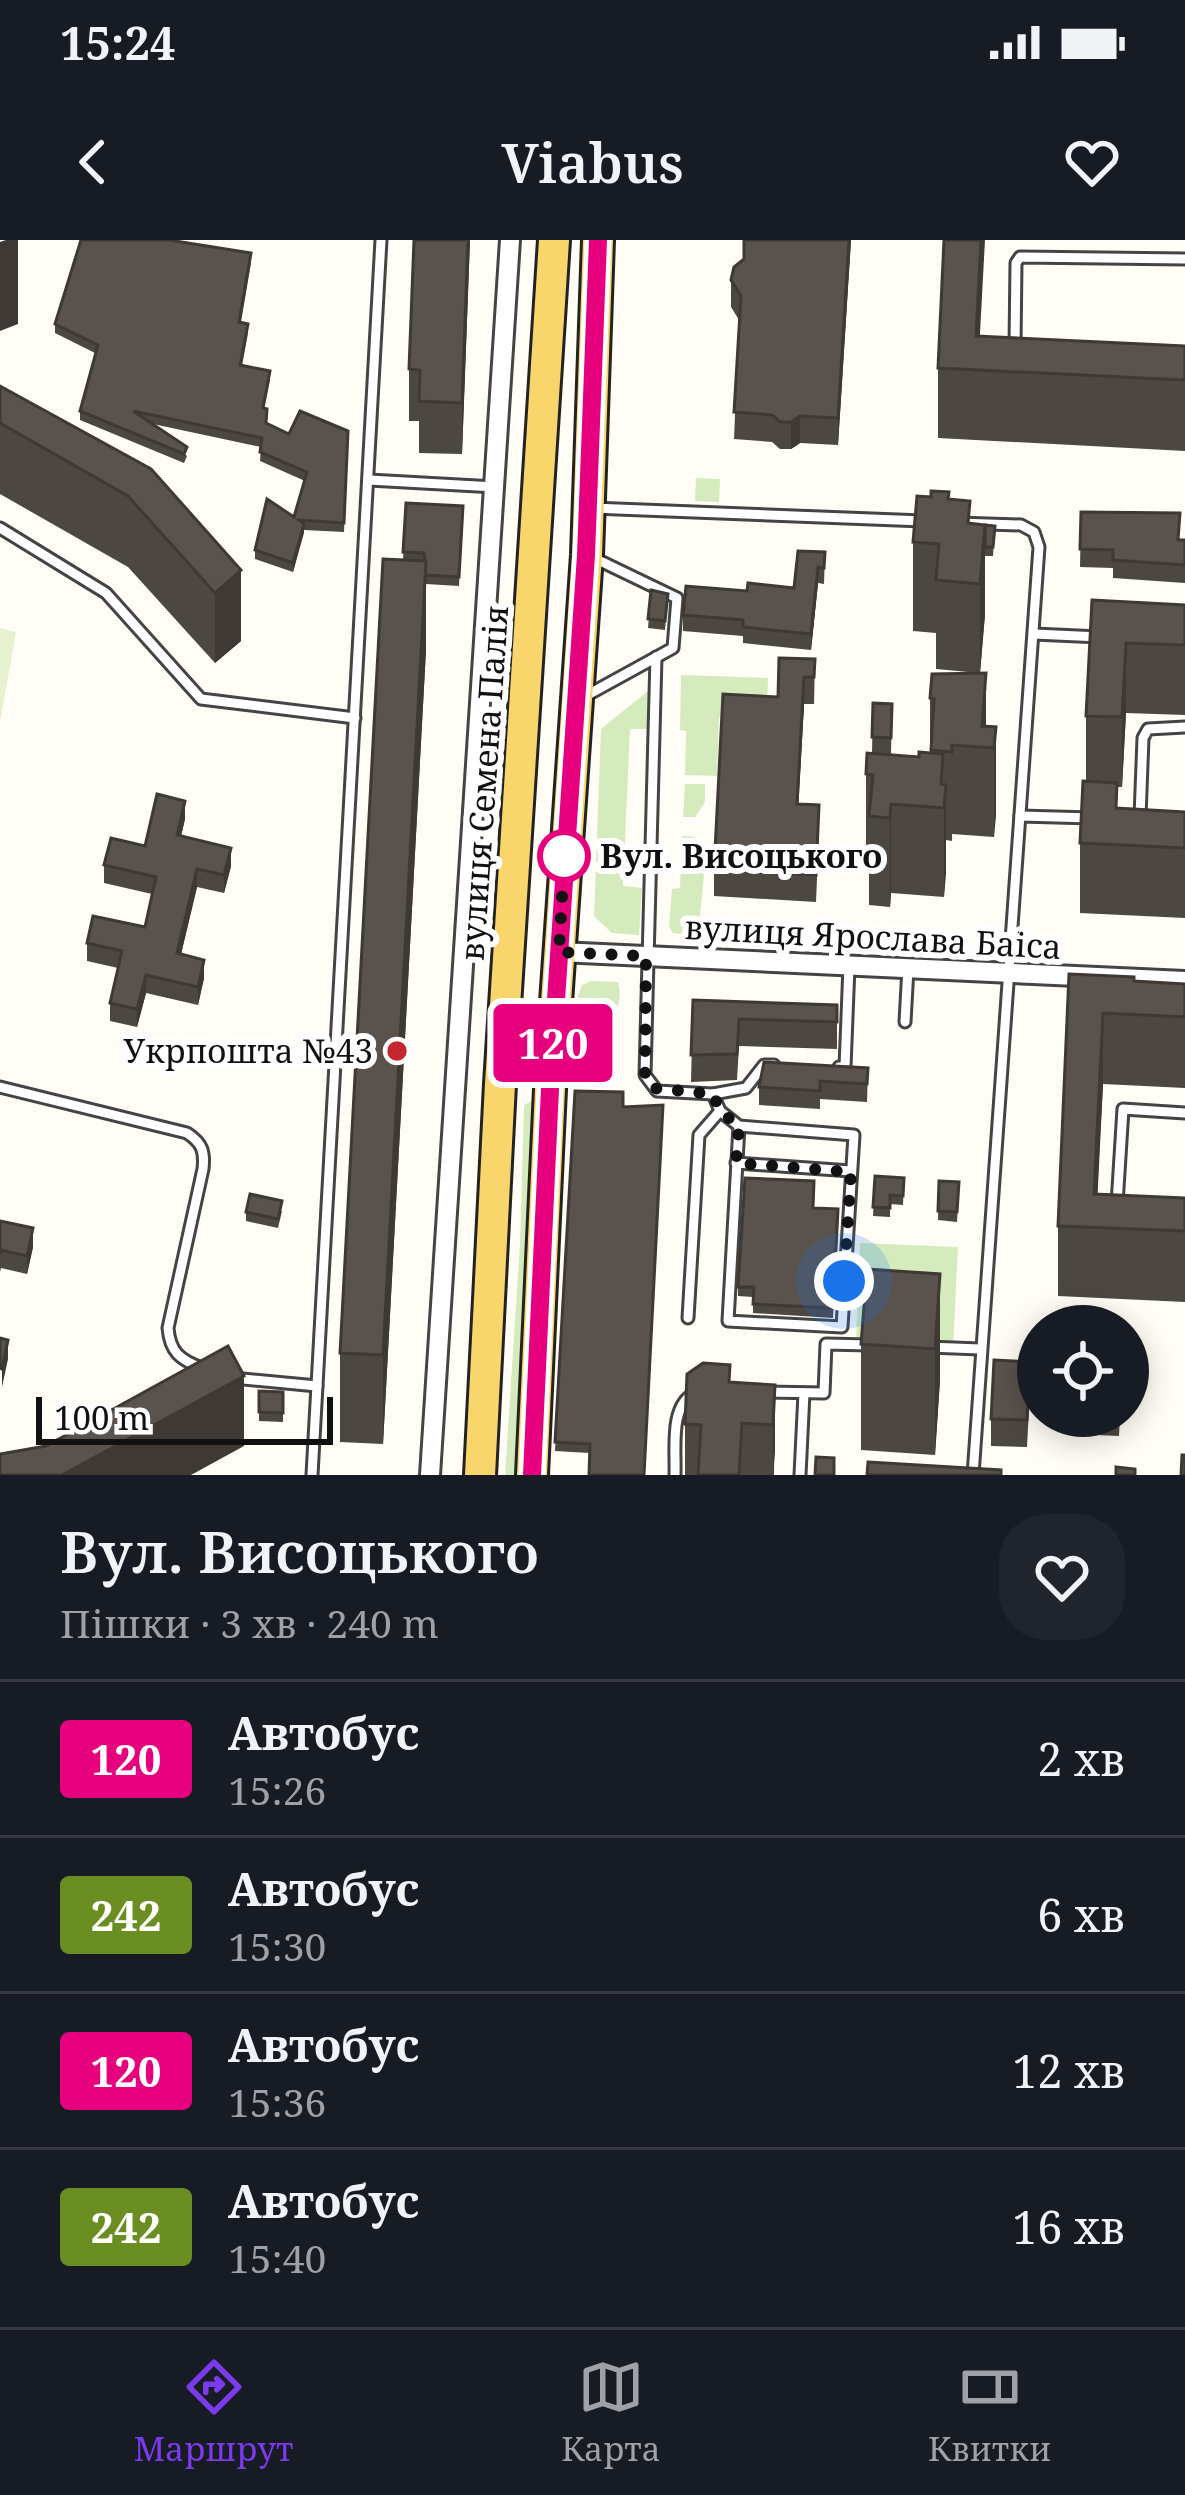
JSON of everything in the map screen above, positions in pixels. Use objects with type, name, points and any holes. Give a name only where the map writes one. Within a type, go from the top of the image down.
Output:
[{"type":"main road","name":"вулиця Семена Палія","points":[[480,1475],[554,240]]},
{"type":"main road","points":[[532,1475],[550,1089],[586,555],[598,240]]},
{"type":"main road","points":[[500,1084],[550,1089]]},
{"type":"street","points":[[430,1475],[510,240]]},
{"type":"street","name":"вулиця Ярослава Баіса","points":[[559,952],[1185,981]]},
{"type":"lane","points":[[312,1475],[381,240]]},
{"type":"lane","points":[[1091,240],[1091,256]]},
{"type":"lane","points":[[1015,366],[1016,263],[1020,257],[1185,260]]},
{"type":"lane","points":[[369,480],[495,487]]},
{"type":"lane","points":[[587,508],[929,522]]},
{"type":"lane","points":[[952,523],[1021,525],[1034,532],[1039,547],[973,1475]]},
{"type":"lane","points":[[0,528],[106,592],[201,699],[355,718]]},
{"type":"lane","points":[[577,701],[674,648],[677,598],[586,555]]},
{"type":"lane","points":[[1034,634],[1120,638]]},
{"type":"lane","points":[[656,657],[646,956],[648,1082],[665,1092],[713,1094],[746,1088],[764,1065],[784,1065]]},
{"type":"lane","points":[[1020,816],[1139,820],[1143,738],[1157,726],[1185,727]]},
{"type":"lane","points":[[825,1067],[845,1067],[849,965]]},
{"type":"lane","points":[[905,1022],[908,968]]},
{"type":"lane","points":[[0,1087],[187,1133],[200,1142],[205,1154],[203,1169],[168,1328],[176,1354],[206,1370]]},
{"type":"lane","points":[[713,1094],[720,1111],[739,1126],[854,1135],[842,1327],[728,1321],[739,1126]]},
{"type":"lane","points":[[1116,1224],[1123,1109],[1185,1112]]},
{"type":"lane","points":[[688,1318],[699,1135],[720,1111]]},
{"type":"lane","points":[[736,1163],[851,1172]]},
{"type":"lane","points":[[762,1392],[824,1393],[826,1344],[875,1345]]},
{"type":"lane","points":[[914,1346],[980,1349]]},
{"type":"lane","points":[[223,1377],[317,1386]]},
{"type":"lane","points":[[674,1475],[680,1405],[688,1395],[699,1392]]},
{"type":"lane","points":[[800,1475],[804,1393]]},
{"type":"green space","points":[[696,478],[720,479],[719,502],[695,501]]},
{"type":"green space","points":[[0,628],[16,632],[0,722]]},
{"type":"green space","points":[[681,675],[768,678],[767,718],[719,717],[717,776],[685,775]]},
{"type":"green space","points":[[653,687],[656,729],[630,729],[623,886],[642,888],[639,935],[612,933],[594,916],[601,729]]},
{"type":"green space","points":[[685,784],[705,784],[705,802],[695,817],[683,817]]},
{"type":"green space","points":[[682,836],[695,837],[706,854],[698,937],[673,933],[669,927],[672,889],[680,888]]},
{"type":"green space","points":[[618,982],[619,1001],[605,1025],[578,1037],[578,996],[582,985]]},
{"type":"green space","points":[[532,1101],[518,1475],[505,1475],[524,1105]]},
{"type":"green space","points":[[860,1243],[958,1247],[953,1348],[856,1344]]},
{"type":"building","points":[[81,240],[169,240],[251,253],[239,322],[248,324],[240,365],[270,371],[263,408],[267,409],[266,423],[289,434],[300,411],[348,431],[344,523],[299,520],[304,524],[293,563],[255,550],[267,499],[294,517],[307,472],[260,452],[262,438],[133,411],[187,447],[184,454],[80,411],[98,345],[55,324]]},
{"type":"building","points":[[414,240],[468,240],[462,403],[419,401],[420,370],[409,369]]},
{"type":"building","points":[[744,240],[849,240],[838,418],[800,416],[780,422],[772,415],[734,412],[741,296],[731,280],[734,267],[744,259]]},
{"type":"building","points":[[944,240],[981,240],[976,336],[1185,346],[1185,380],[938,368]]},
{"type":"building","points":[[0,386],[151,469],[241,570],[215,593],[128,496],[0,423]]},
{"type":"building","points":[[931,491],[970,501],[968,523],[985,525],[980,584],[936,580],[939,544],[913,542],[917,496],[931,497]]},
{"type":"building","points":[[406,503],[463,506],[459,577],[426,575],[424,553],[403,552]]},
{"type":"building","points":[[1081,512],[1180,513],[1178,540],[1185,540],[1185,565],[1113,560],[1113,550],[1080,549]]},
{"type":"building","points":[[985,525],[995,526],[993,547],[985,547]]},
{"type":"building","points":[[798,551],[825,552],[824,568],[818,567],[811,634],[743,627],[743,620],[683,615],[686,586],[747,591],[748,583],[794,588]]},
{"type":"building","points":[[383,559],[426,561],[383,1355],[340,1353]]},
{"type":"building","points":[[651,590],[668,594],[665,621],[648,619]]},
{"type":"building","points":[[1092,600],[1185,605],[1185,645],[1126,643],[1122,717],[1086,716]]},
{"type":"building","points":[[779,658],[815,659],[814,677],[804,677],[797,804],[819,805],[816,875],[714,870],[723,694],[778,697]]},
{"type":"building","points":[[986,673],[982,726],[996,727],[994,748],[952,745],[952,752],[931,750],[932,674]]},
{"type":"building","points":[[873,703],[892,704],[891,738],[872,737]]},
{"type":"building","points":[[919,752],[943,754],[944,808],[891,804],[890,818],[869,816],[873,775],[866,774],[867,753],[919,757]]},
{"type":"building","points":[[1083,781],[1117,783],[1116,808],[1185,812],[1185,848],[1080,843]]},
{"type":"building","points":[[157,794],[185,801],[177,835],[231,848],[224,875],[197,869],[177,953],[204,960],[198,987],[146,975],[137,1009],[110,1003],[122,951],[87,943],[93,916],[145,927],[156,877],[104,865],[111,838],[145,846]]},
{"type":"building","points":[[1069,974],[1185,984],[1185,1017],[1103,1013],[1094,1194],[1185,1198],[1185,1231],[1058,1226]]},
{"type":"building","points":[[693,1000],[837,1005],[837,1022],[739,1019],[737,1054],[691,1055]]},
{"type":"building","points":[[764,1062],[868,1068],[867,1084],[820,1081],[820,1091],[759,1087]]},
{"type":"building","points":[[575,1091],[623,1092],[623,1107],[663,1105],[644,1475],[589,1475],[590,1444],[555,1442]]},
{"type":"building","points":[[875,1176],[904,1178],[903,1196],[890,1195],[890,1208],[873,1207]]},
{"type":"building","points":[[745,1178],[814,1181],[813,1208],[838,1209],[833,1308],[753,1304],[754,1287],[738,1287]]},
{"type":"building","points":[[939,1181],[959,1182],[957,1212],[938,1211]]},
{"type":"building","points":[[250,1194],[282,1201],[278,1219],[246,1212]]},
{"type":"building","points":[[0,1221],[33,1228],[27,1256],[1,1250],[0,1254]]},
{"type":"building","points":[[867,1269],[940,1274],[935,1349],[861,1344]]},
{"type":"building","points":[[0,1338],[8,1340],[2,1369],[0,1368]]},
{"type":"building","points":[[228,1346],[244,1376],[62,1475],[0,1475],[0,1454],[46,1446]]},
{"type":"building","points":[[994,1360],[1017,1361],[1017,1420],[991,1419]]},
{"type":"building","points":[[703,1363],[730,1365],[729,1382],[775,1385],[773,1425],[742,1423],[739,1475],[698,1475],[701,1425],[685,1424],[687,1374]]},
{"type":"building","points":[[259,1391],[283,1392],[283,1413],[259,1412]]},
{"type":"building","points":[[816,1457],[834,1458],[834,1475],[815,1475]]},
{"type":"building","points":[[868,1462],[1001,1470],[1001,1475],[867,1475]]},
{"type":"building","points":[[1116,1467],[1135,1469],[1135,1475],[1116,1475]]},
{"type":"bus line","name":"120","points":[[532,1475],[550,1089],[586,555],[598,240]]},
{"type":"place","name":"Вул. Висоцького","points":[[564,856]]},
{"type":"place","name":"Укрпошта №43","points":[[397,1051]]},
{"type":"route","points":[[564,856],[565,844],[559,952],[646,956],[645,1076],[652,1088],[713,1094],[720,1111],[739,1126],[736,1163],[851,1172],[844,1281]]}]
